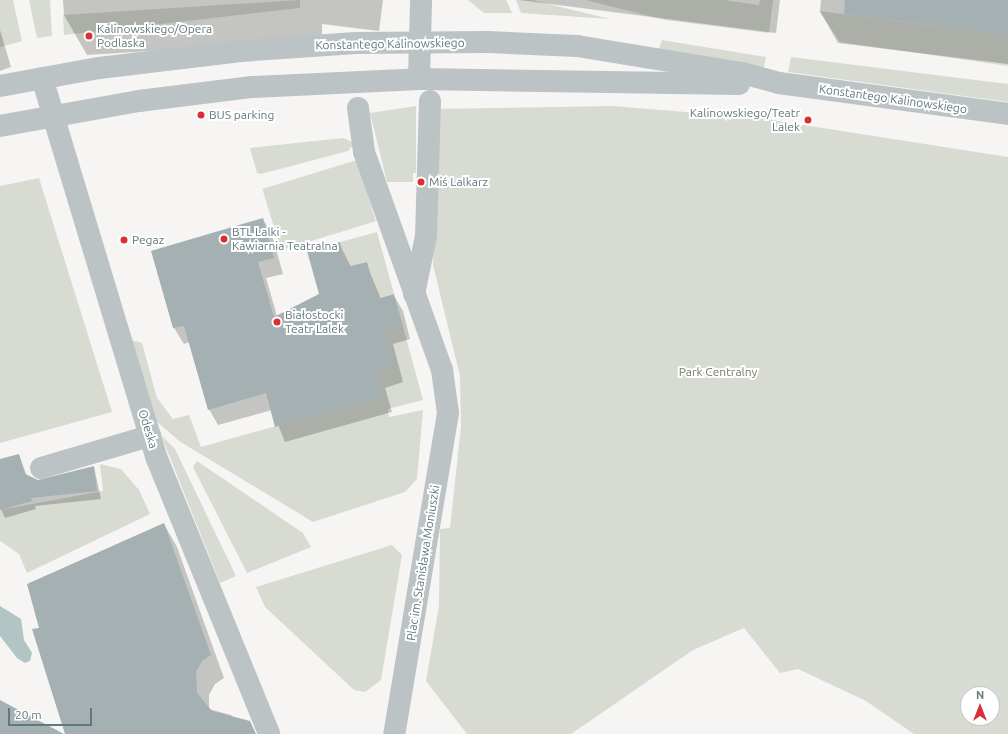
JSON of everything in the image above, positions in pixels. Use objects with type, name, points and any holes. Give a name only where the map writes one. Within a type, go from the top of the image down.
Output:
[{"type":"street","points":[[419,79],[418,42],[421,0]]},
{"type":"street","name":"Konstantego Kalinowskiego","points":[[0,86],[42,78],[241,51],[418,42],[577,46],[742,73],[778,83]]},
{"type":"street","name":"Odeska","points":[[42,78],[150,436],[269,734]]},
{"type":"street","name":"Konstantego Kalinowskiego","points":[[0,126],[53,115],[252,87],[419,79],[778,83],[1008,114]]},
{"type":"street","points":[[414,294],[426,236],[430,101]]},
{"type":"street","name":"Plac im. Stanisława Moniuszki","points":[[358,108],[364,152],[442,370],[448,413],[394,734]]},
{"type":"street","points":[[41,468],[150,436]]},
{"type":"green space","points":[[0,0],[13,0],[22,41],[0,47]]},
{"type":"green space","points":[[29,0],[50,0],[52,36],[37,38]]},
{"type":"green space","points":[[300,0],[300,8],[64,35],[63,15]]},
{"type":"green space","points":[[468,0],[506,0],[512,13],[484,13]]},
{"type":"green space","points":[[516,0],[532,0],[610,19],[521,13]]},
{"type":"green space","points":[[586,0],[724,0],[759,5],[760,0],[773,0],[769,33],[665,20]]},
{"type":"green space","points":[[819,11],[1008,35],[1008,66],[840,42]]},
{"type":"green space","points":[[662,40],[766,57],[764,68],[659,49]]},
{"type":"green space","points":[[791,57],[1008,84],[1008,102],[788,72]]},
{"type":"green space","points":[[416,106],[416,173],[413,173],[413,182],[387,182],[370,113]]},
{"type":"green space","name":"Park Centralny","points":[[613,106],[759,118],[1008,157],[1008,734],[914,734],[866,701],[798,669],[780,673],[744,628],[693,650],[571,734],[467,734],[426,681],[439,605],[440,529],[450,528],[461,426],[460,376],[433,265],[436,109]]},
{"type":"green space","points":[[343,138],[355,143],[348,151],[261,174],[257,173],[250,148]]},
{"type":"green space","points":[[357,160],[376,221],[281,250],[262,189]]},
{"type":"green space","points":[[39,178],[112,412],[0,443],[0,186]]},
{"type":"green space","points":[[377,232],[394,294],[377,299],[347,267],[340,242]]},
{"type":"green space","points":[[402,323],[423,400],[388,409],[389,417],[423,410],[417,479],[405,492],[313,522],[179,441],[154,419],[131,340],[142,343],[157,398],[173,419],[189,415],[201,447],[383,396],[376,372],[394,366],[384,328]]},
{"type":"green space","points":[[161,435],[175,449],[236,576],[220,583]]},
{"type":"green space","points":[[197,461],[303,533],[311,547],[247,573],[193,467]]},
{"type":"green space","points":[[100,464],[121,469],[139,490],[150,514],[27,573],[19,554],[0,541],[0,510],[103,491]]},
{"type":"green space","points":[[392,545],[402,555],[381,680],[365,692],[354,690],[265,607],[256,587]]},
{"type":"shaded area","points":[[0,606],[21,619],[24,640],[32,653],[30,661],[25,663],[17,658],[0,636]]},
{"type":"building","points":[[845,0],[1008,0],[1008,35],[844,14]]},
{"type":"building","name":"Białostocki Teatr Lalek","points":[[263,218],[274,258],[258,262],[274,317],[319,294],[307,251],[340,242],[347,267],[367,262],[377,299],[394,294],[402,323],[384,328],[395,367],[376,372],[383,396],[275,427],[266,393],[208,410],[184,326],[173,328],[151,251]]},
{"type":"building","points":[[19,454],[25,474],[38,480],[94,466],[97,491],[31,498],[32,501],[0,510],[0,459]]},
{"type":"building","points":[[164,523],[211,655],[202,661],[196,672],[197,693],[212,711],[250,721],[256,734],[65,734],[32,629],[39,628],[27,584]]},
{"type":"building","points":[[0,700],[64,734],[0,734]]},
{"type":"place","name":"Kalinowskiego/Opera Podlaska","points":[[89,36]]},
{"type":"place","name":"BUS parking","points":[[201,115]]},
{"type":"place","name":"Kalinowskiego/Teatr Lalek","points":[[808,120]]},
{"type":"place","name":"Miś Lalkarz","points":[[421,182]]},
{"type":"place","name":"BTL Lalki - Kawiarnia Teatralna","points":[[224,239]]},
{"type":"place","name":"Pegaz","points":[[124,240]]},
{"type":"place","name":"Białostocki Teatr Lalek","points":[[277,322]]}]
